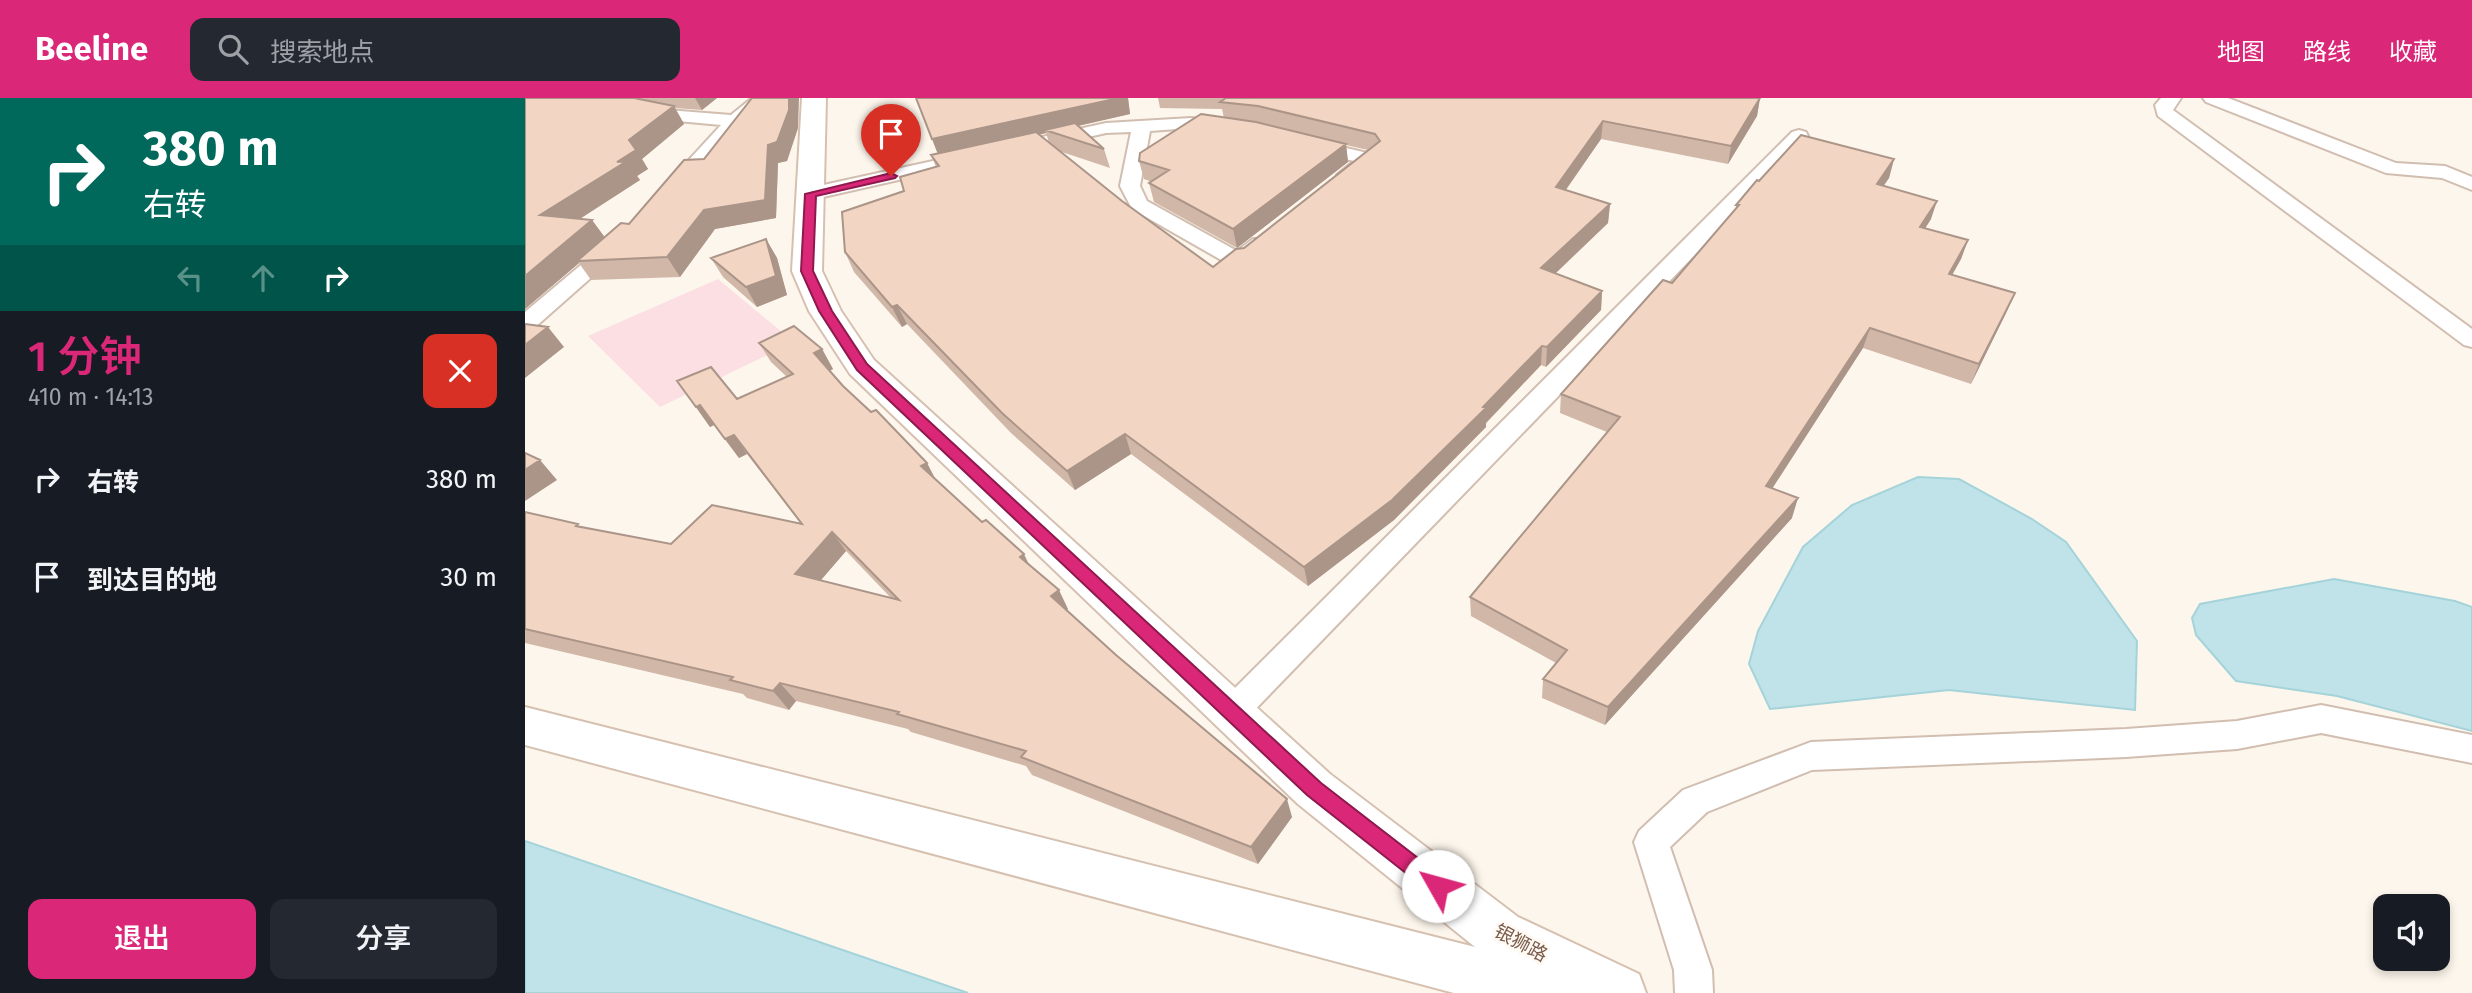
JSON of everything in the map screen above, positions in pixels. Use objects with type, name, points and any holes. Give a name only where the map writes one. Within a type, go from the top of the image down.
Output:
[{"type":"main road","name":"银狮路","points":[[814,98],[807,271],[825,311],[862,367],[1314,789],[1500,935],[1620,993]]},
{"type":"main road","points":[[525,726],[1553,993]]},
{"type":"street","points":[[592,98],[667,116],[735,121]]},
{"type":"street","points":[[657,205],[735,121],[763,98]]},
{"type":"street","points":[[2172,98],[2164,104],[2164,112],[2472,340]]},
{"type":"street","points":[[2212,98],[2393,169],[2472,173]]},
{"type":"street","points":[[810,194],[1106,128],[1191,123],[1247,132]]},
{"type":"street","points":[[1142,124],[1130,186],[1139,205],[1238,260],[1271,235]]},
{"type":"street","points":[[1232,712],[1799,136]]},
{"type":"street","points":[[1288,141],[1369,159],[1336,184]]},
{"type":"street","points":[[2445,172],[2472,184]]},
{"type":"street","points":[[525,324],[628,234]]},
{"type":"street","points":[[1694,993],[1693,970],[1651,842],[1695,801],[1811,756],[2237,735],[2321,719],[2472,749]]},
{"type":"shaded area","points":[[718,279],[794,342],[660,407],[588,336]]},
{"type":"water","points":[[1918,477],[1959,479],[2032,519],[2066,542],[2137,641],[2135,710],[1949,690],[1770,709],[1749,664],[1758,631],[1803,547],[1852,505]]},
{"type":"water","points":[[2334,579],[2455,601],[2472,607],[2472,731],[2337,696],[2236,681],[2196,635],[2192,618],[2200,604]]},
{"type":"water","points":[[525,841],[968,993],[525,993]]},
{"type":"building","points":[[525,98],[634,98],[674,106],[629,140],[636,150],[617,162],[627,161],[540,215],[592,220],[525,276]]},
{"type":"building","points":[[752,98],[789,98],[789,110],[777,142],[768,145],[765,200],[704,210],[667,257],[577,261],[621,223],[629,224],[684,160],[704,159]]},
{"type":"building","points":[[916,98],[1119,98],[932,139]]},
{"type":"building","points":[[1226,98],[1760,98],[1731,146],[1603,121],[1556,187],[1610,204],[1541,268],[1602,291],[1547,347],[1542,346],[1483,407],[1486,408],[1392,500],[1304,567],[1125,434],[1067,471],[1002,413],[897,305],[892,307],[845,252],[842,212],[904,191],[900,177],[939,166],[931,155],[1036,132],[1122,201],[1213,267],[1236,249],[1244,248],[1380,141],[1375,134],[1258,106],[1220,102]]},
{"type":"building","points":[[1201,114],[1256,122],[1346,144],[1233,229],[1149,183],[1169,170],[1139,161],[1140,153]]},
{"type":"building","points":[[1075,123],[1104,149],[1045,130]]},
{"type":"building","points":[[1801,135],[1894,159],[1877,184],[1937,201],[1920,227],[1968,240],[1949,274],[2015,293],[1979,364],[1870,328],[1766,486],[1798,498],[1608,707],[1543,679],[1567,650],[1470,597],[1620,417],[1561,394],[1663,280],[1672,283],[1757,180],[1759,181]]},
{"type":"building","points":[[766,239],[776,276],[746,287],[711,258]]},
{"type":"building","points":[[525,324],[548,327],[525,345]]},
{"type":"building","points":[[794,326],[822,349],[814,353],[843,386],[871,412],[876,410],[927,463],[921,466],[982,522],[986,520],[1024,554],[1020,557],[1059,590],[1051,596],[1116,655],[1287,799],[1251,847],[1021,757],[1026,751],[897,714],[899,712],[780,683],[773,691],[730,680],[733,677],[525,629],[525,512],[578,524],[576,526],[671,544],[712,505],[802,524],[734,435],[725,439],[700,405],[696,407],[677,381],[711,367],[737,399],[793,374],[759,343]],"holes":[[[832,532],[899,600],[795,574]]]},
{"type":"building","points":[[525,453],[540,460],[525,470]]},
{"type":"route","points":[[891,176],[810,194],[807,271],[825,311],[862,367],[1314,789],[1438,886]]}]
